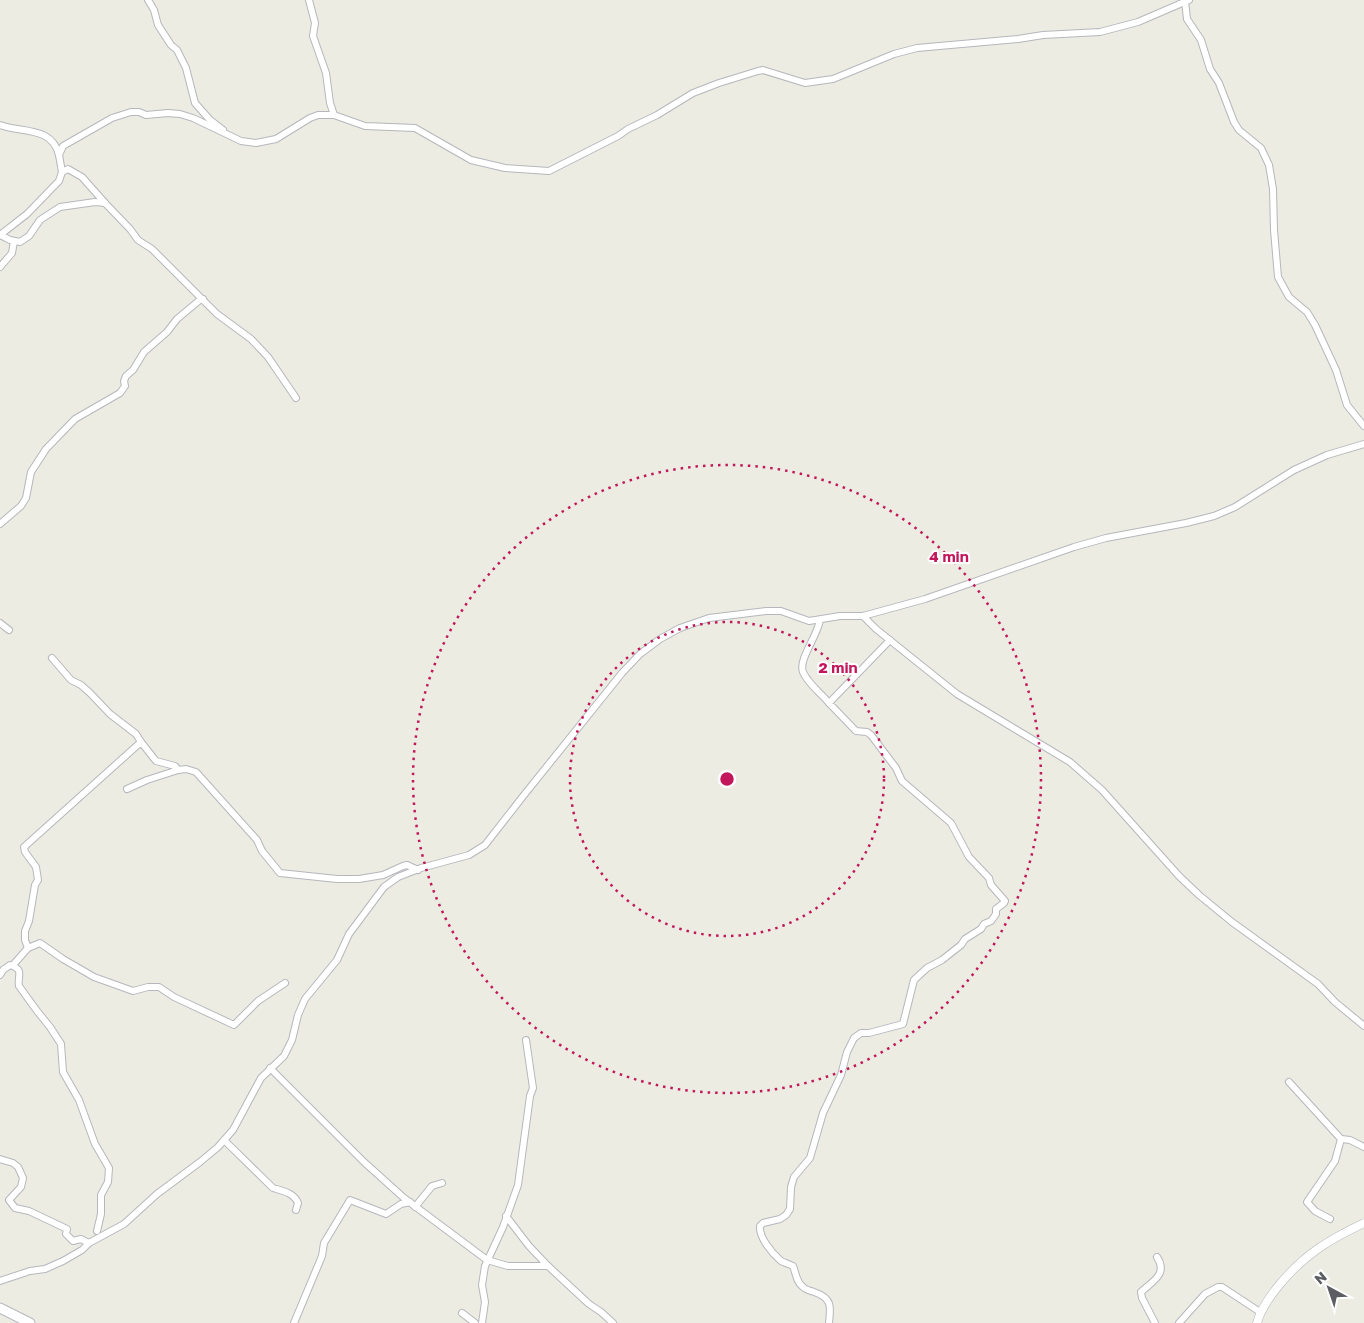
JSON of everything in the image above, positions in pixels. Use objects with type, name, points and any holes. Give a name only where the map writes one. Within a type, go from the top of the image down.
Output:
[{"type":"main road","points":[[0,1308],[30,1323]]},
{"type":"street","points":[[148,0],[154,10],[158,25],[171,45],[177,50],[186,68],[195,103],[226,134]]},
{"type":"street","points":[[308,0],[316,23],[313,36],[326,73],[330,103],[334,115]]},
{"type":"street","points":[[59,155],[63,146],[112,118],[131,112],[139,112],[146,115],[180,114],[241,141],[256,143],[276,139],[318,115],[334,115],[365,126],[415,128],[471,160],[505,168],[548,171],[618,136],[693,94],[758,70],[805,82],[833,79],[894,54],[917,48],[1043,35],[1100,32],[1138,22],[1187,1],[1188,19],[1201,40],[1210,70],[1220,83],[1234,122],[1239,130],[1261,148],[1269,165],[1273,189],[1278,277],[1289,297],[1307,312],[1316,326],[1336,370],[1347,405],[1364,426]]},
{"type":"street","points":[[0,125],[44,134],[55,144],[62,172],[59,181],[27,214],[0,235],[20,242],[29,236],[40,220],[60,207],[95,202],[105,203]]},
{"type":"street","points":[[62,172],[68,169],[82,177],[138,240],[147,245],[187,285],[204,299],[217,314],[251,340],[268,357],[296,398]]},
{"type":"street","points":[[0,267],[12,253],[14,241]]},
{"type":"street","points":[[0,524],[21,506],[26,498],[32,472],[46,449],[76,419],[120,393],[125,386],[126,376],[133,370],[144,352],[167,332],[185,312],[201,299],[204,299]]},
{"type":"street","points":[[0,1281],[30,1271],[45,1269],[82,1250],[89,1243],[124,1224],[157,1194],[200,1162],[224,1140],[232,1130],[261,1078],[284,1056],[292,1040],[298,1015],[305,999],[337,960],[348,934],[384,887],[398,877],[469,855],[485,845],[622,673],[640,654],[660,639],[680,628],[709,618],[781,611],[809,621],[840,616],[863,616],[925,599],[1074,547],[1106,538],[1214,516],[1235,507],[1294,470],[1327,455],[1364,444]]},
{"type":"street","points":[[863,616],[957,694],[1070,762],[1102,790],[1179,876],[1199,895],[1232,922],[1318,984],[1335,1002],[1364,1026]]},
{"type":"street","points":[[820,620],[815,636],[801,663],[803,672],[856,731],[867,732],[871,735],[896,768],[902,781],[951,823],[969,857],[989,878],[990,885],[1005,900],[996,909],[996,914],[991,921],[984,924],[982,928],[965,939],[942,960],[927,968],[914,980],[903,1024],[869,1033],[861,1033],[854,1038],[847,1052],[841,1076],[823,1113],[810,1158],[794,1177],[791,1187],[790,1208],[786,1215],[780,1219],[763,1223],[760,1226],[760,1232],[764,1241],[782,1261],[793,1266],[798,1281],[803,1287],[826,1297],[829,1301],[829,1323]]},
{"type":"street","points":[[0,623],[9,630]]},
{"type":"street","points":[[830,703],[890,640]]},
{"type":"street","points":[[52,658],[71,680],[81,685],[110,714],[136,734],[156,760],[175,766],[178,770]]},
{"type":"street","points":[[28,948],[25,940],[25,931],[29,921],[35,885],[38,880],[36,867],[25,852],[24,847],[111,767],[142,742]]},
{"type":"street","points":[[127,789],[178,770],[186,769],[196,772],[257,840],[262,851],[280,873],[337,879],[359,879],[383,875],[407,865],[418,870]]},
{"type":"street","points":[[0,975],[6,968],[13,965],[28,948],[40,943],[94,977],[119,988],[133,991],[158,987],[182,1001],[234,1025],[258,1001],[285,983]]},
{"type":"street","points":[[13,965],[20,973],[19,986],[61,1044],[63,1072],[79,1100],[95,1144],[109,1168],[108,1182],[101,1195],[101,1214],[97,1230]]},
{"type":"street","points":[[482,1323],[485,1302],[482,1285],[487,1260],[503,1227],[518,1185],[530,1096],[533,1088],[526,1040]]},
{"type":"street","points":[[270,1068],[364,1162],[412,1204],[487,1260],[508,1266],[548,1266]]},
{"type":"street","points":[[1289,1082],[1340,1138],[1350,1140],[1364,1147]]},
{"type":"street","points":[[1330,1219],[1315,1211],[1307,1202],[1335,1161],[1340,1138]]},
{"type":"street","points":[[224,1140],[273,1188],[282,1190],[296,1198],[298,1203],[296,1210]]},
{"type":"street","points":[[0,1159],[13,1163],[18,1167],[23,1178],[21,1187],[8,1200],[10,1204],[15,1208],[67,1229],[66,1234],[73,1241],[81,1239],[89,1243]]},
{"type":"street","points":[[294,1323],[322,1256],[324,1242],[350,1200],[386,1214],[401,1204],[412,1204],[432,1186],[442,1183]]},
{"type":"street","points":[[506,1216],[529,1246],[548,1266],[589,1304],[613,1323]]},
{"type":"street","points":[[1257,1323],[1260,1312],[1271,1295],[1294,1267],[1316,1249],[1364,1223]]},
{"type":"street","points":[[1154,1323],[1141,1292],[1157,1279],[1161,1272],[1161,1263],[1157,1257]]},
{"type":"street","points":[[1179,1323],[1206,1294],[1218,1286],[1260,1312]]},
{"type":"street","points":[[462,1313],[475,1323]]}]
